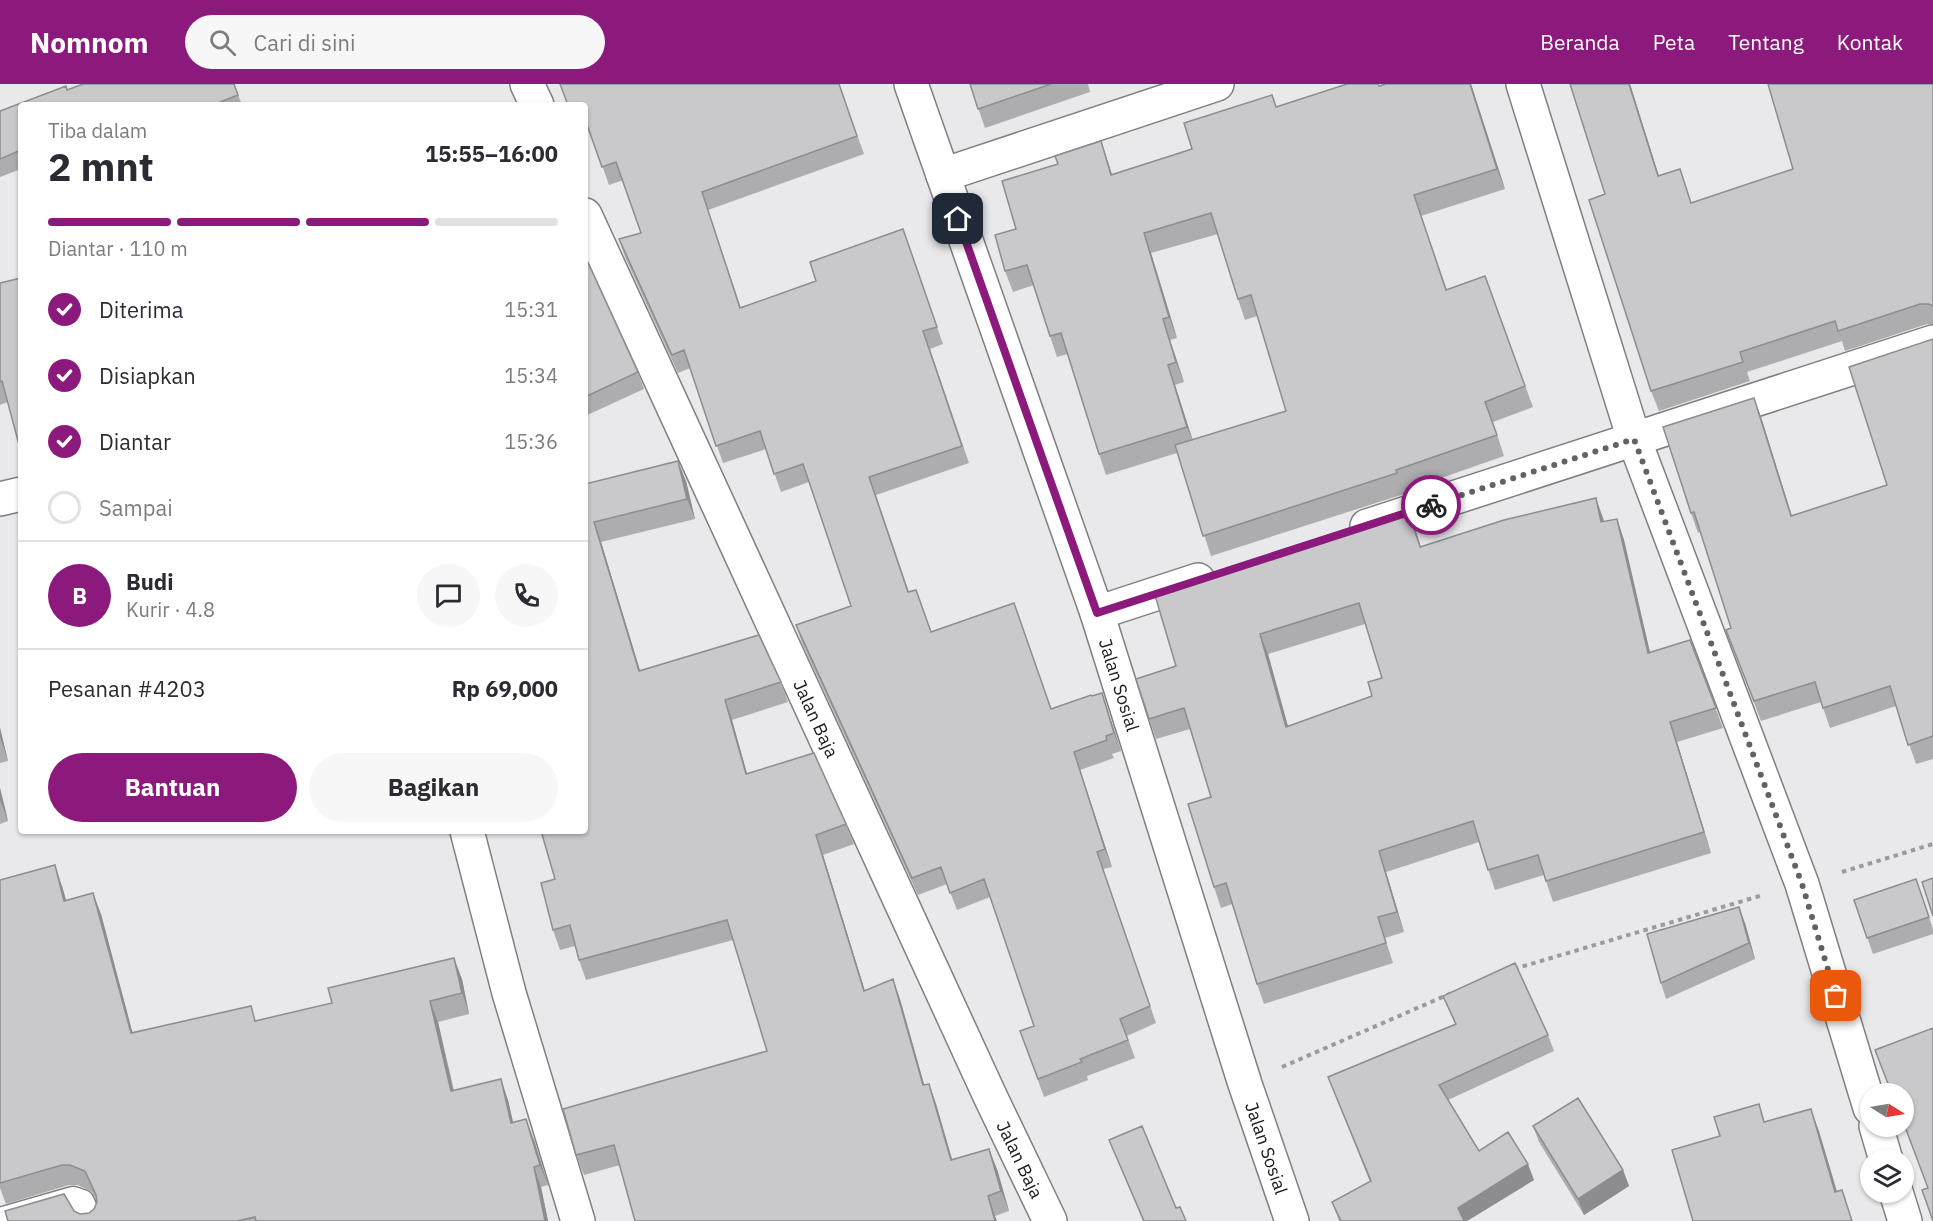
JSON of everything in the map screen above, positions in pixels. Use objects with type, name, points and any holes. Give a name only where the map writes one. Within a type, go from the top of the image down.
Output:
[{"type":"street","points":[[527,84],[536,102]]},
{"type":"street","name":"Jalan Sosial","points":[[911,84],[1097,613],[1245,1084],[1292,1221]]},
{"type":"street","points":[[943,175],[1217,84]]},
{"type":"street","points":[[1523,84],[1634,439],[1802,884],[1862,1083]]},
{"type":"street","name":"Jalan Baja","points":[[588,222],[984,1085],[1050,1221]]},
{"type":"street","points":[[1343,534],[1933,342]]},
{"type":"street","points":[[0,500],[18,495]]},
{"type":"street","points":[[1097,613],[1231,570]]},
{"type":"street","points":[[468,834],[509,993],[578,1221]]},
{"type":"street","points":[[1899,1203],[1905,1221]]},
{"type":"lane","points":[[0,1220],[73,1199],[82,1202],[90,1221]]},
{"type":"path","points":[[1508,971],[1933,844]]},
{"type":"path","points":[[1245,1084],[1455,991]]},
{"type":"building","points":[[83,84],[234,84],[238,95],[220,102],[24,102],[66,86],[67,90]]},
{"type":"building","points":[[560,84],[839,84],[857,136],[702,192],[740,308],[816,281],[810,262],[903,229],[937,327],[923,331],[962,446],[869,477],[908,592],[916,590],[931,632],[1014,603],[1051,709],[1102,693],[1114,733],[1106,736],[1107,740],[1074,752],[1105,849],[1097,852],[1150,1006],[1120,1019],[1128,1040],[1080,1059],[1082,1062],[1038,1079],[1020,1031],[1034,1026],[984,879],[950,893],[941,867],[912,878],[796,625],[851,606],[803,464],[774,474],[760,431],[716,446],[684,350],[672,355],[619,239],[641,233],[616,162],[602,167],[588,127],[588,102],[567,102]]},
{"type":"building","points":[[970,84],[1051,84],[978,109]]},
{"type":"building","points":[[1347,84],[1378,84],[1379,86],[1386,84],[1470,84],[1497,169],[1414,195],[1446,290],[1485,276],[1525,386],[1485,402],[1497,435],[1396,470],[1397,473],[1203,536],[1175,445],[1286,411],[1251,295],[1238,299],[1211,213],[1144,233],[1169,317],[1163,319],[1176,362],[1168,365],[1187,427],[1099,454],[1061,333],[1050,336],[1027,265],[1005,271],[995,235],[1016,229],[1002,181],[1058,164],[1055,156],[1101,141],[1111,175],[1192,149],[1184,123],[1272,95],[1276,107]]},
{"type":"building","points":[[1570,84],[1629,84],[1658,176],[1680,169],[1691,203],[1793,169],[1768,84],[1933,84],[1933,306],[1920,304],[1838,331],[1835,321],[1740,352],[1743,362],[1651,391],[1589,200],[1605,194]]},
{"type":"building","points":[[18,104],[18,151],[0,159],[0,111]]},
{"type":"building","points":[[588,263],[638,372],[588,396]]},
{"type":"building","points":[[18,279],[18,441],[2,381],[0,382],[0,283]]},
{"type":"building","points":[[1933,339],[1933,736],[1908,745],[1890,686],[1823,708],[1815,682],[1754,701],[1726,630],[1731,628],[1694,512],[1691,513],[1663,427],[1754,398],[1791,516],[1887,485],[1849,367]]},
{"type":"building","points":[[678,461],[687,499],[594,522],[639,671],[759,635],[781,682],[725,700],[746,774],[814,753],[846,824],[816,835],[864,991],[893,979],[923,1085],[929,1084],[951,1160],[989,1149],[1001,1191],[988,1196],[995,1221],[635,1221],[614,1145],[576,1155],[563,1109],[767,1051],[727,920],[579,960],[570,925],[553,930],[541,883],[555,879],[542,834],[588,834],[588,483]]},
{"type":"building","points":[[1596,498],[1601,522],[1617,519],[1648,653],[1690,640],[1716,708],[1670,722],[1704,832],[1546,881],[1538,855],[1488,870],[1473,821],[1379,851],[1397,912],[1378,917],[1386,943],[1257,984],[1226,883],[1214,887],[1188,804],[1211,797],[1184,708],[1149,719],[1136,679],[1176,666],[1154,592],[1408,509],[1420,547],[1504,520]],"holes":[[[1359,603],[1382,678],[1368,682],[1372,696],[1286,727],[1260,634]]]},
{"type":"building","points":[[55,865],[64,901],[93,893],[131,1033],[251,1006],[255,1021],[332,1003],[328,988],[454,958],[462,993],[430,1001],[451,1091],[501,1079],[511,1123],[526,1119],[540,1165],[534,1167],[545,1221],[256,1221],[255,1217],[237,1221],[8,1221],[5,1211],[64,1194],[74,1211],[80,1214],[89,1213],[97,1202],[85,1171],[70,1165],[62,1165],[0,1183],[0,880]]},
{"type":"building","points":[[1933,878],[1933,916],[1922,882]]},
{"type":"building","points":[[1916,879],[1929,917],[1867,938],[1854,900]]},
{"type":"building","points":[[1739,907],[1749,943],[1661,983],[1647,934]]},
{"type":"building","points":[[1515,963],[1548,1035],[1439,1085],[1479,1151],[1508,1132],[1528,1164],[1458,1208],[1464,1221],[1341,1221],[1332,1202],[1371,1181],[1328,1077],[1456,1024],[1443,996]]},
{"type":"building","points":[[1933,1028],[1933,1221],[1922,1190],[1928,1188],[1909,1137],[1914,1137],[1914,1083],[1888,1083],[1875,1050]]},
{"type":"building","points":[[1578,1098],[1623,1170],[1578,1199],[1533,1126]]},
{"type":"building","points":[[1759,1104],[1764,1122],[1811,1109],[1835,1192],[1842,1190],[1852,1221],[1693,1221],[1672,1150],[1720,1136],[1714,1117]]},
{"type":"building","points":[[1142,1126],[1176,1208],[1180,1207],[1186,1221],[1144,1221],[1109,1140]]},
{"type":"way so far","points":[[1431,505],[1634,439],[1802,884],[1836,996]]},
{"type":"route","points":[[958,219],[1097,613],[1431,505]]}]
